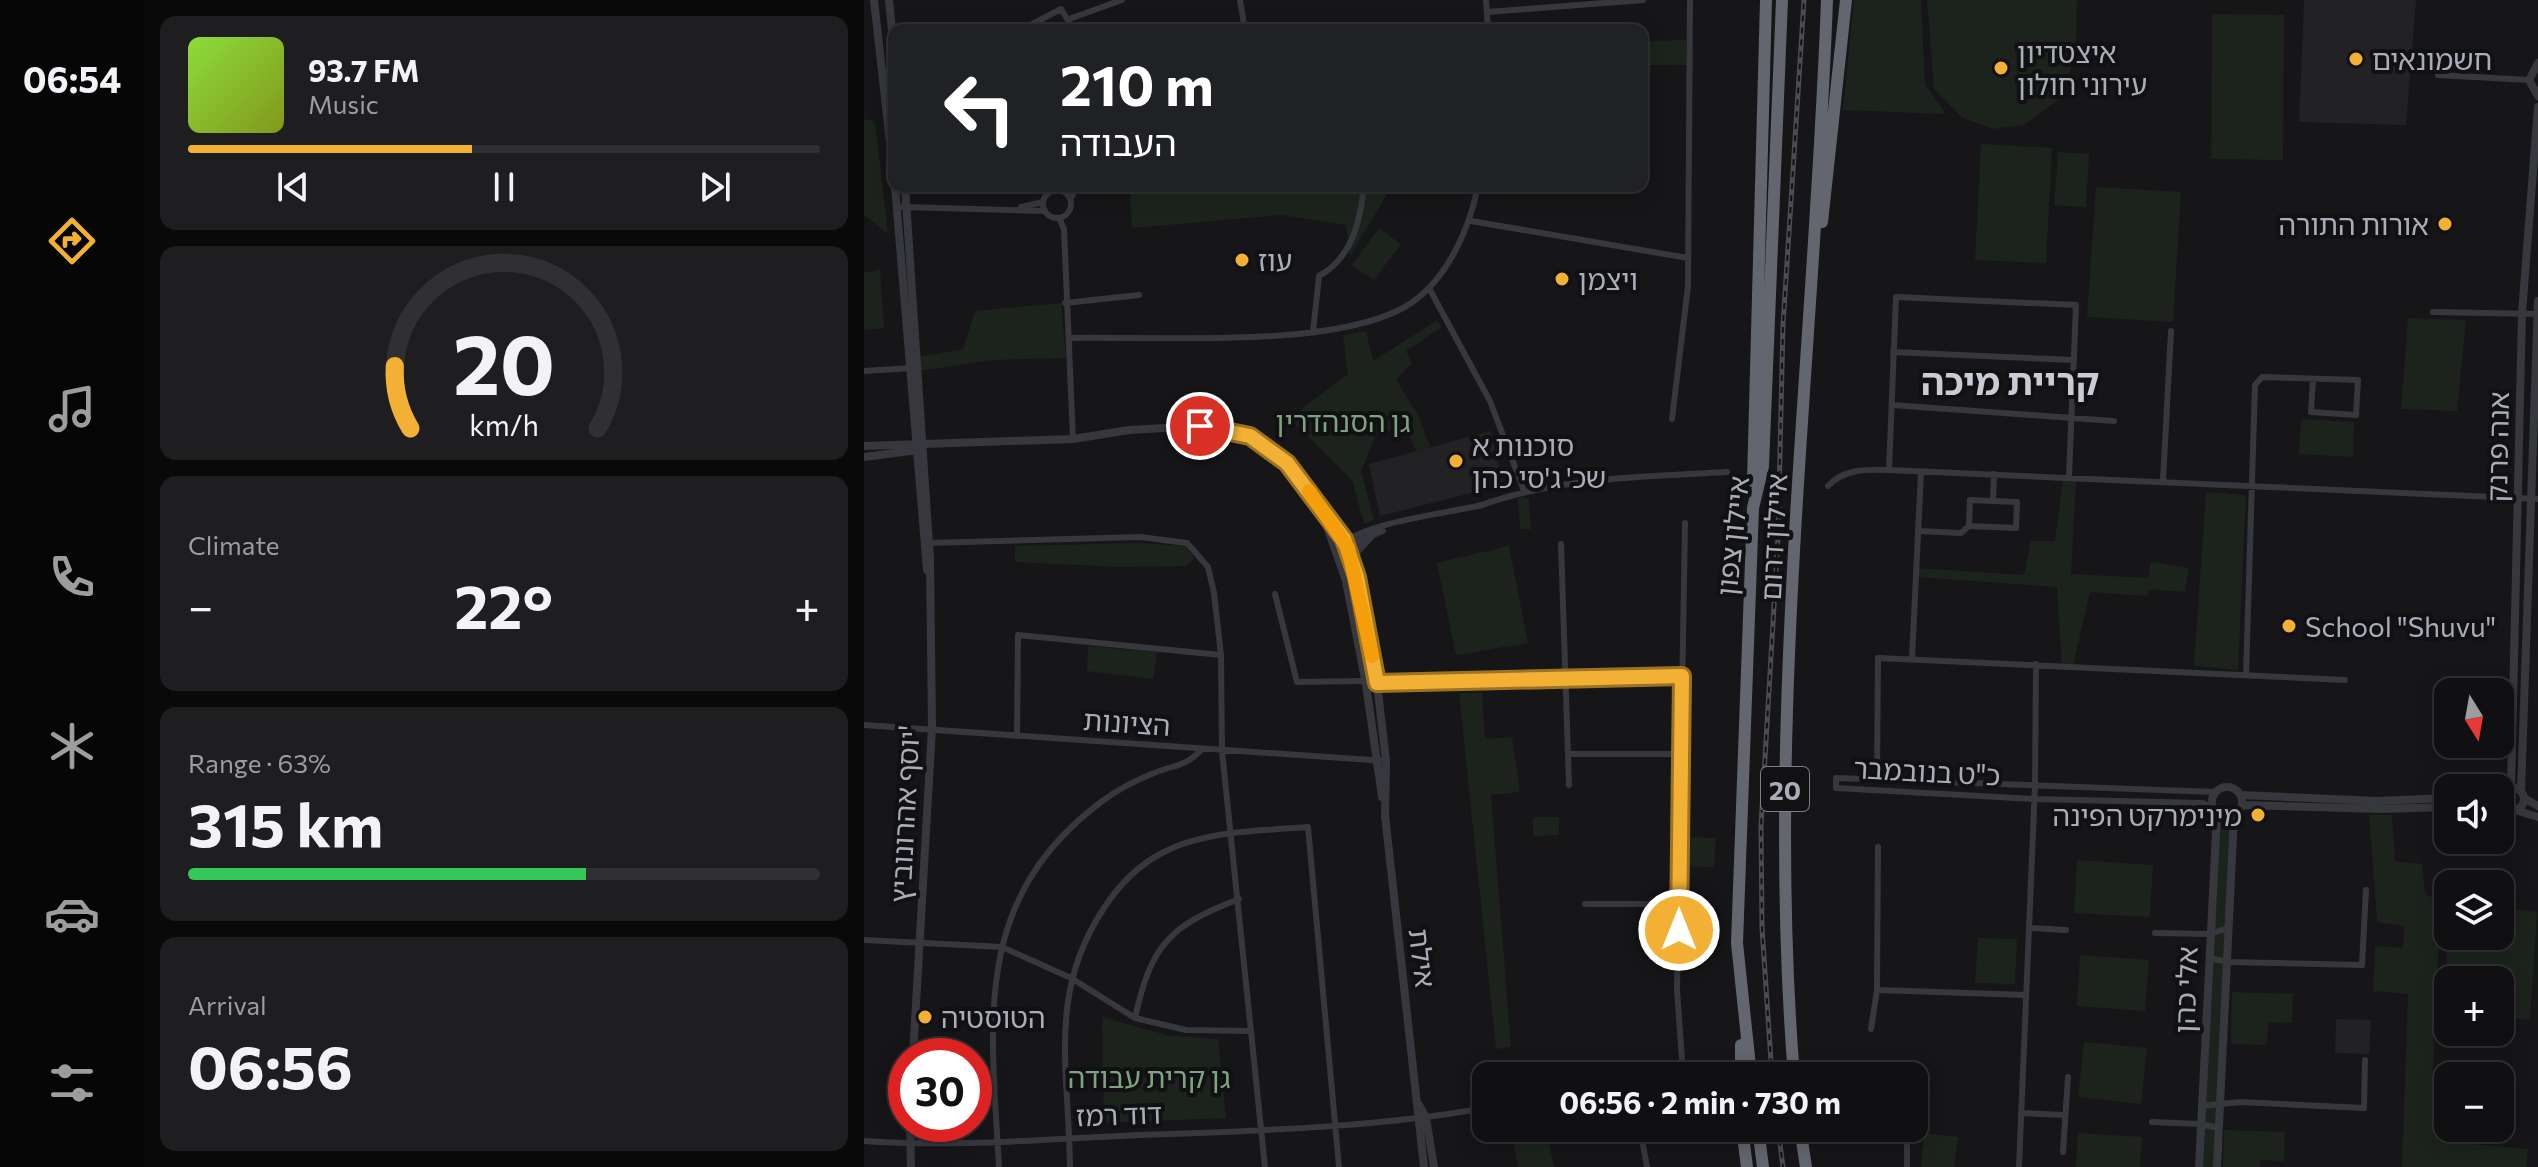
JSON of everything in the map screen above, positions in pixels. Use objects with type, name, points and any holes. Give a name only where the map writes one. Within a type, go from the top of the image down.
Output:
[{"type":"highway","points":[[1753,508],[1766,0]]},
{"type":"highway","name":"איילון צפון","points":[[1749,1062],[1737,943],[1738,870],[1753,508],[1763,466],[1782,0]]},
{"type":"highway","name":"איילון דרום","points":[[1793,1062],[1786,936],[1785,792],[1804,388],[1827,0]]},
{"type":"highway","points":[[1804,388],[1846,0]]},
{"type":"highway","points":[[1741,1062],[1742,998]]},
{"type":"highway","points":[[1744,1142],[1747,1167]]},
{"type":"highway","points":[[1760,1142],[1763,1167]]},
{"type":"highway","points":[[1802,1142],[1806,1167]]},
{"type":"street","points":[[874,0],[888,125]]},
{"type":"street","points":[[889,0],[891,24]]},
{"type":"street","points":[[1069,19],[1122,0]]},
{"type":"street","points":[[1240,0],[1244,24]]},
{"type":"street","points":[[1486,0],[1488,24]]},
{"type":"street","points":[[1488,12],[1643,0]]},
{"type":"street","points":[[1672,419],[1688,258],[1690,0]]},
{"type":"street","points":[[1032,24],[1061,9],[1071,24]]},
{"type":"street","points":[[2529,80],[2538,63]]},
{"type":"street","points":[[2438,75],[2529,80]]},
{"type":"street","points":[[2529,80],[2538,96]]},
{"type":"street","name":"אנה פרנק","points":[[2512,774],[2522,313],[2538,107]]},
{"type":"street","name":"יוסף אהרונוביץ'","points":[[895,192],[926,541],[932,728],[914,1038]]},
{"type":"street","name":"יוסף אהרונוביץ'","points":[[906,192],[913,422],[917,447]]},
{"type":"street","points":[[1017,208],[1043,202],[1050,192]]},
{"type":"street","points":[[1064,192],[1071,198]]},
{"type":"street","points":[[1059,218],[1071,209],[1074,192]]},
{"type":"street","points":[[1313,332],[1319,276],[1343,260],[1361,210],[1363,192]]},
{"type":"street","points":[[1069,338],[1313,332],[1380,319],[1405,307],[1429,288],[1471,221],[1477,192]]},
{"type":"street","points":[[906,197],[923,207]]},
{"type":"street","points":[[1043,202],[1045,211]]},
{"type":"street","points":[[896,204],[907,208],[1017,208],[1045,211],[1059,218],[1064,229],[1072,437]]},
{"type":"street","points":[[1471,221],[1688,258]]},
{"type":"street","points":[[1429,288],[1490,401],[1527,491]]},
{"type":"street","points":[[1065,303],[1139,295]]},
{"type":"street","points":[[1889,470],[1896,297],[2076,305],[2069,476]]},
{"type":"street","name":"אנה פרנק","points":[[2513,774],[2535,499],[2538,301]]},
{"type":"street","points":[[2433,312],[2537,314]]},
{"type":"street","points":[[2163,481],[2171,331]]},
{"type":"street","points":[[1893,352],[2074,360]]},
{"type":"street","points":[[864,371],[911,368]]},
{"type":"street","points":[[2246,675],[2255,385],[2262,377],[2358,380],[2356,415],[2311,412],[2313,379]]},
{"type":"street","points":[[1892,405],[2114,421]]},
{"type":"street","points":[[895,443],[913,422]]},
{"type":"street","points":[[864,457],[917,447],[1200,426],[1250,436],[1287,463],[1346,543]]},
{"type":"street","points":[[864,446],[895,443],[917,447]]},
{"type":"street","points":[[1828,486],[1837,477],[1848,473],[1889,470],[2535,499]]},
{"type":"street","points":[[1335,550],[1346,543],[1400,524],[1567,482],[1727,472]]},
{"type":"street","points":[[1912,659],[1921,472]]},
{"type":"street","points":[[1993,501],[1994,474]]},
{"type":"street","points":[[1918,531],[1961,533],[1969,526],[2016,528],[2017,502],[1970,500],[1969,526]]},
{"type":"street","name":"אילת","points":[[1320,509],[1346,581],[1366,684],[1385,817],[1424,1167]]},
{"type":"street","points":[[1682,1062],[1677,989],[1685,523]]},
{"type":"street","points":[[1346,543],[1400,524]]},
{"type":"street","points":[[1354,566],[1357,551],[1371,536]]},
{"type":"street","points":[[926,541],[1140,537],[1187,543],[1208,567],[1221,655],[1222,751],[1265,1167]]},
{"type":"street","name":"אילת","points":[[1346,543],[1354,566],[1377,683],[1386,761],[1385,817]]},
{"type":"street","points":[[1561,544],[1569,785]]},
{"type":"street","points":[[1275,594],[1297,682],[1366,684],[1682,676]]},
{"type":"street","points":[[1017,736],[1018,635],[1221,655]]},
{"type":"street","points":[[1877,778],[1878,658],[2345,680]]},
{"type":"street","points":[[2019,1167],[2035,785],[2036,664]]},
{"type":"street","name":"הציונות","points":[[864,725],[1386,761]]},
{"type":"street","points":[[999,1167],[992,1008],[1011,913],[1048,850],[1104,800],[1148,775],[1188,764],[1202,749]]},
{"type":"street","points":[[1569,754],[1682,754]]},
{"type":"street","name":"כ\"ט בנובמבר","points":[[2215,792],[1836,778],[1836,788],[2034,799],[2203,803],[2215,811]]},
{"type":"street","points":[[2241,795],[2242,805],[2234,816],[2215,811],[2215,792],[2229,787],[2241,795],[2377,801],[2434,799]]},
{"type":"street","points":[[2514,794],[2538,806]]},
{"type":"street","points":[[2514,796],[2522,806],[2514,808]]},
{"type":"street","points":[[2242,805],[2434,807]]},
{"type":"street","name":"אלי כהן","points":[[2199,1167],[2215,811]]},
{"type":"street","points":[[2514,811],[2538,817]]},
{"type":"street","name":"אלי כהן","points":[[2217,1167],[2234,816]]},
{"type":"street","points":[[1070,1167],[1065,1049],[1071,978],[1083,939],[1126,878],[1161,853],[1230,834],[1308,827],[1339,1167]]},
{"type":"street","points":[[1871,1029],[1877,990],[1878,847]]},
{"type":"street","points":[[2209,958],[2228,962],[2362,965],[2366,890]]},
{"type":"street","points":[[1135,1018],[1144,977],[1166,939],[1200,914],[1239,899]]},
{"type":"street","points":[[1585,904],[1680,904]]},
{"type":"street","points":[[2030,928],[2066,930]]},
{"type":"street","points":[[2155,933],[2209,934],[2229,928]]},
{"type":"street","points":[[2209,934],[2229,941]]},
{"type":"street","points":[[864,940],[1002,947],[1071,978],[1135,1018],[1186,1030],[1249,1031]]},
{"type":"street","points":[[2209,970],[2228,962]]},
{"type":"street","points":[[1877,990],[2026,995]]},
{"type":"street","points":[[2201,1106],[2221,1102],[2364,1108],[2365,1060]]},
{"type":"street","points":[[2063,1152],[2068,1077]]},
{"type":"street","points":[[2202,1095],[2221,1102]]},
{"type":"street","name":"דוד רמז","points":[[864,1141],[910,1145],[998,1145],[1070,1138],[1337,1127],[1472,1110]]},
{"type":"street","points":[[2023,1113],[2065,1115]]},
{"type":"street","points":[[2200,1124],[2219,1118]]},
{"type":"street","name":"אילת","points":[[1421,1119],[1434,1167]]},
{"type":"street","points":[[2152,1122],[2219,1128]]},
{"type":"street","points":[[1643,1142],[1647,1167]]},
{"type":"street","points":[[1907,1142],[1907,1167]]},
{"type":"street","points":[[910,1145],[911,1167]]},
{"type":"shaded area","name":"חשמונאים","points":[[2304,0],[2416,0],[2406,125],[2299,122]]},
{"type":"shaded area","points":[[1491,431],[1503,485],[1380,516],[1369,464]]},
{"type":"shaded area","points":[[2336,1019],[2371,1020],[2369,1054],[2335,1053]]},
{"type":"green space","points":[[1854,0],[1921,0],[1925,85],[1946,114],[1843,110]]},
{"type":"green space","name":"איצטדיון עירוני חולון","points":[[1927,0],[2077,0],[2076,48],[2064,95],[2024,125],[1992,129],[1963,118],[1934,89]]},
{"type":"green space","points":[[2212,14],[2284,15],[2283,160],[2211,159]]},
{"type":"green space","points":[[1686,40],[1687,65],[1648,65],[1648,41]]},
{"type":"green space","points":[[864,119],[875,121],[888,234],[864,215]]},
{"type":"green space","points":[[1981,144],[2052,148],[2046,263],[1975,260]]},
{"type":"green space","points":[[2058,152],[2089,154],[2086,207],[2054,205]]},
{"type":"green space","points":[[2096,187],[2181,192],[2173,322],[2087,317]]},
{"type":"green space","points":[[1388,192],[1350,256],[1346,225],[1282,215],[1132,228],[1130,194]]},
{"type":"green space","points":[[1379,228],[1401,244],[1374,280],[1352,265]]},
{"type":"green space","points":[[880,269],[884,328],[864,330],[864,273]]},
{"type":"green space","points":[[1061,303],[1066,358],[992,360],[919,371],[918,357],[963,349],[975,311]]},
{"type":"green space","points":[[2408,318],[2466,320],[2457,411],[2401,409]]},
{"type":"green space","name":"גן הסנהדרין","points":[[1436,321],[1442,327],[1406,351],[1412,363],[1396,380],[1418,415],[1430,447],[1416,451],[1405,427],[1376,434],[1361,471],[1374,520],[1364,524],[1352,480],[1290,418],[1348,374],[1343,335],[1366,331],[1373,361]]},
{"type":"green space","points":[[2301,419],[2354,422],[2353,457],[2299,454]]},
{"type":"green space","points":[[2063,480],[2076,480],[2071,574],[2148,578],[2151,562],[2189,568],[2185,592],[2149,589],[2148,596],[2090,592],[2073,666],[2062,666],[2057,587],[1916,577],[1916,568],[2024,575],[2031,541],[2055,541]]},
{"type":"green space","points":[[2206,492],[2246,495],[2238,670],[2194,666]]},
{"type":"green space","points":[[1518,498],[1529,498],[1531,529],[1520,529]]},
{"type":"green space","points":[[1140,543],[1185,546],[1194,558],[1186,566],[1118,567],[1015,562],[1015,546]]},
{"type":"green space","points":[[1509,546],[1528,643],[1456,655],[1437,563]]},
{"type":"green space","points":[[1088,646],[1157,652],[1153,679],[1087,671]]},
{"type":"green space","points":[[1459,693],[1482,693],[1485,739],[1512,737],[1520,792],[1491,795],[1511,1047],[1496,1049]]},
{"type":"green space","points":[[2369,814],[2392,815],[2395,861],[2422,864],[2425,895],[2434,897],[2434,950],[2439,950],[2438,966],[2434,966],[2434,1142],[2528,1149],[2526,1167],[2402,1167],[2408,994],[2373,991],[2375,946],[2403,948],[2404,926],[2377,922]]},
{"type":"green space","points":[[1533,817],[1559,817],[1559,835],[1533,836]]},
{"type":"green space","points":[[2217,824],[2231,826],[2217,1167],[2199,1167]]},
{"type":"green space","points":[[1681,837],[1716,838],[1714,867],[1680,866]]},
{"type":"green space","points":[[2077,860],[2153,865],[2150,917],[2074,913]]},
{"type":"green space","points":[[2514,909],[2537,912],[2530,1020],[2514,1018],[2514,966],[2446,966],[2447,950],[2514,950]]},
{"type":"green space","points":[[1978,938],[2017,939],[2015,984],[1975,983]]},
{"type":"green space","points":[[2080,955],[2149,960],[2145,1011],[2077,1006]]},
{"type":"green space","points":[[2232,992],[2293,994],[2292,1023],[2268,1022],[2267,1045],[2231,1044]]},
{"type":"green space","name":"גן קרית עבודה","points":[[1102,1017],[1170,1036],[1218,1039],[1226,1118],[1104,1123]]},
{"type":"green space","points":[[2084,1042],[2147,1048],[2141,1104],[2078,1097]]},
{"type":"green space","points":[[2224,1130],[2285,1132],[2284,1161],[2260,1160],[2260,1167],[2223,1167]]},
{"type":"green space","points":[[1928,1133],[1958,1137],[1954,1167],[1921,1167],[1923,1142],[1928,1142]]},
{"type":"green space","points":[[2078,1133],[2142,1137],[2140,1167],[2076,1167]]},
{"type":"green space","points":[[1514,1142],[1549,1142],[1554,1167],[1518,1167]]},
{"type":"railway","points":[[1771,1062],[1762,928],[1761,826],[1778,538],[1783,325],[1804,0]]},
{"type":"railway","points":[[1780,1142],[1783,1167]]},
{"type":"slow traffic","points":[[1309,491],[1348,548],[1357,577],[1372,656]]},
{"type":"place","name":"חשמונאים","points":[[2356,59]]},
{"type":"place","name":"איצטדיון עירוני חולון","points":[[2001,68]]},
{"type":"place","name":"אורות התורה","points":[[2445,224]]},
{"type":"place","name":"עוז","points":[[1242,260]]},
{"type":"place","name":"ויצמן","points":[[1562,279]]},
{"type":"place","name":"סוכנות א שכ' ג'סי כהן","points":[[1456,461]]},
{"type":"place","name":"School \"Shuvu\"","points":[[2289,626]]},
{"type":"place","name":"מינימרקט הפינה","points":[[2258,815]]},
{"type":"place","name":"הטוסטיה","points":[[925,1017]]},
{"type":"district","name":"קריית מיכה","points":[[2010,380]]},
{"type":"route","points":[[1200,426],[1250,436],[1287,463],[1344,539],[1357,577],[1377,683],[1682,676],[1679,930]]}]
